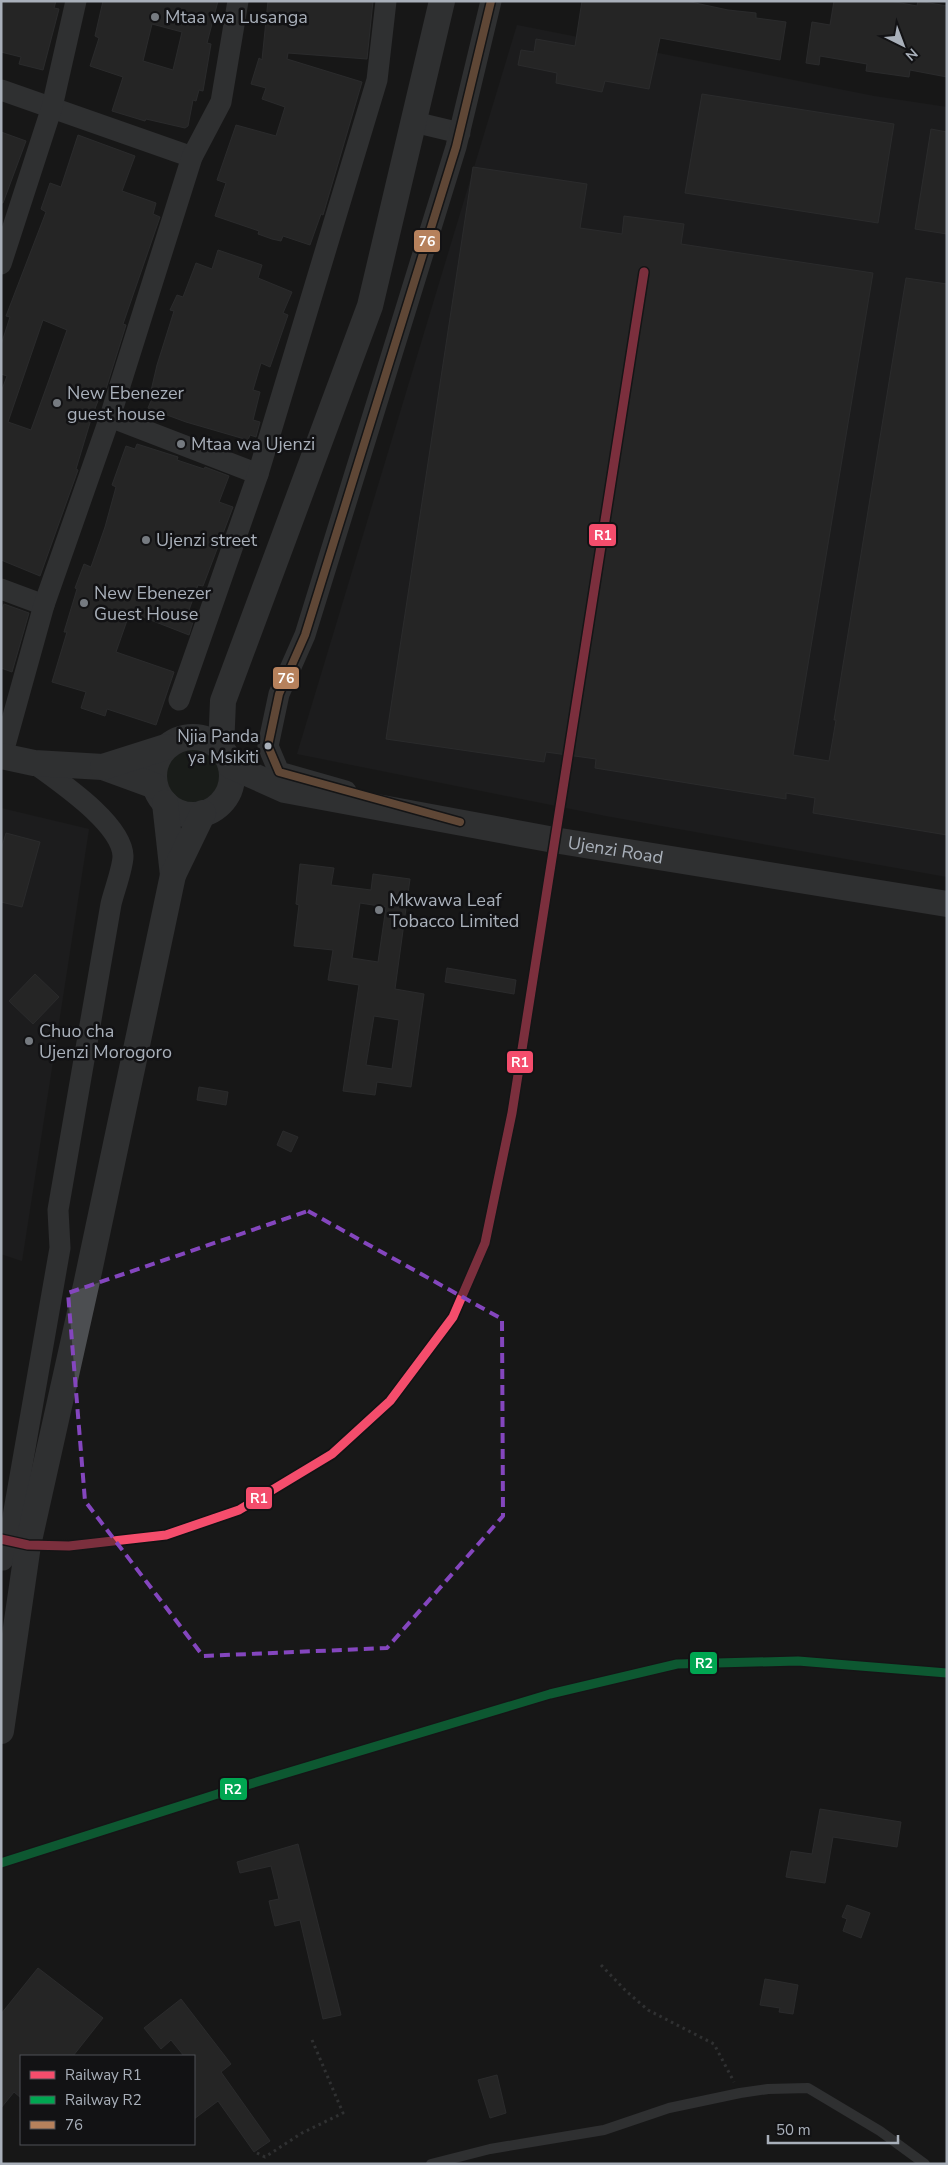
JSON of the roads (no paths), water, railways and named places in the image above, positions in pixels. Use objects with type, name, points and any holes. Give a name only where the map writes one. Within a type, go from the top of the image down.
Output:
[{"type":"street","points":[[1,264],[52,107],[76,1]]},
{"type":"street","points":[[238,1],[221,102],[192,157],[110,417],[44,605],[1,756],[34,762],[103,767],[160,794],[183,813],[203,813],[220,804],[226,796],[231,781],[226,757],[223,700],[370,306],[442,1]]},
{"type":"street","points":[[179,700],[258,474],[377,80],[386,1]]},
{"type":"street","points":[[460,822],[279,772],[268,746],[280,694],[306,635],[460,133],[491,1]]},
{"type":"street","points":[[1,90],[192,157]]},
{"type":"street","points":[[414,122],[460,133]]},
{"type":"street","points":[[110,417],[258,474]]},
{"type":"street","points":[[1,589],[44,605]]},
{"type":"street","points":[[172,875],[155,765],[223,700]]},
{"type":"street","points":[[103,767],[177,742],[201,737],[226,757],[285,790]]},
{"type":"street","points":[[2,1721],[11,1528],[60,1248],[58,1210],[111,904],[123,856],[118,839],[106,822],[34,762]]},
{"type":"street","points":[[226,796],[285,790]]},
{"type":"street","name":"Ujenzi Road","points":[[285,790],[460,822],[947,904]]},
{"type":"street","points":[[10,1559],[172,875],[203,813]]},
{"type":"lane","points":[[431,2164],[490,2149],[604,2130],[669,2108],[768,2089],[808,2088],[880,2131],[925,2164]]},
{"type":"rail line","name":"R1","points":[[1,1539],[28,1545],[69,1546],[166,1535],[239,1510],[332,1454],[390,1401],[453,1317],[485,1243],[512,1113],[644,272]]},
{"type":"rail line","name":"R2","points":[[1,1863],[230,1790],[550,1694],[677,1664],[798,1661],[947,1673]]},
{"type":"place","name":"Mtaa wa Lusanga","points":[[155,17]]},
{"type":"place","name":"New Ebenezer guest house","points":[[57,403]]},
{"type":"place","name":"Mtaa wa Ujenzi","points":[[181,444]]},
{"type":"place","name":"Ujenzi street","points":[[146,540]]},
{"type":"place","name":"New Ebenezer Guest House","points":[[84,603]]},
{"type":"place","name":"Njia Panda ya Msikiti","points":[[268,746]]},
{"type":"place","name":"Mkwawa Leaf Tobacco Limited","points":[[379,910]]},
{"type":"place","name":"Chuo cha Ujenzi Morogoro","points":[[29,1041]]}]
